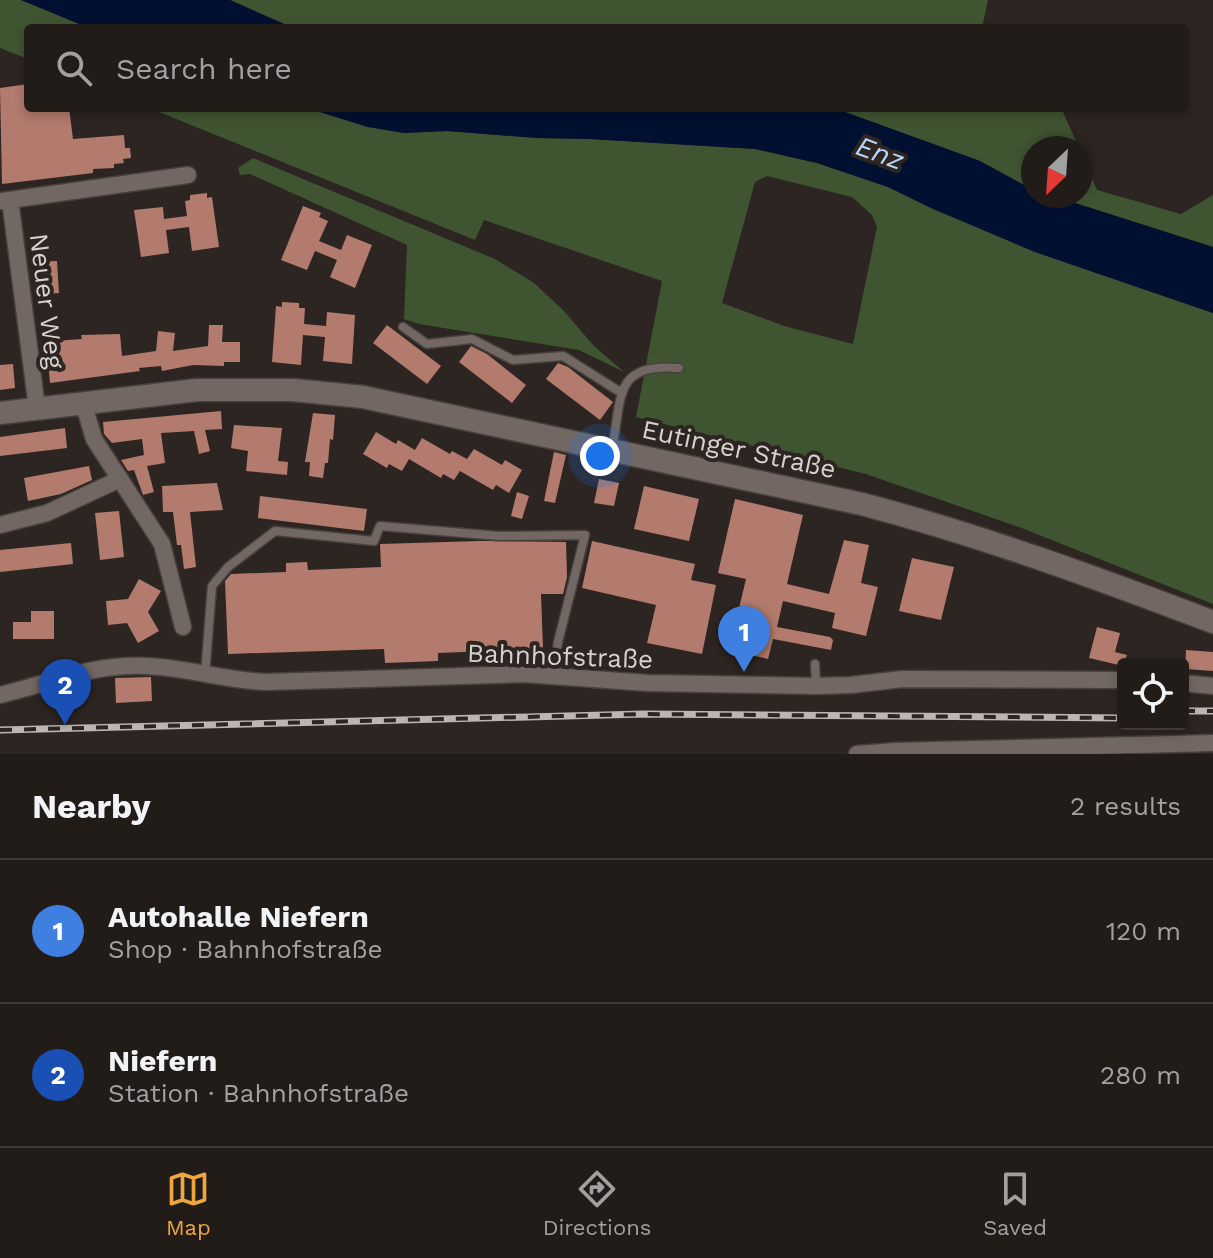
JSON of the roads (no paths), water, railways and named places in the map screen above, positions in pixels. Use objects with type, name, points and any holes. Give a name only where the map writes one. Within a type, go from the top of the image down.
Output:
[{"type":"street","name":"Neuer Weg","points":[[37,408],[5,201],[188,175]]},
{"type":"street","name":"Eutinger Straße","points":[[0,413],[197,390],[293,390],[363,397],[862,504],[1056,562],[1213,622]]},
{"type":"street","points":[[83,402],[94,439],[162,544],[183,627]]},
{"type":"street","points":[[0,525],[47,513],[120,479]]},
{"type":"street","name":"Bahnhofstraße","points":[[0,695],[81,671],[106,667],[168,667],[240,681],[267,682],[524,674],[648,683],[816,686],[902,679],[1117,680]]},
{"type":"street","points":[[1189,684],[1213,686]]},
{"type":"street","points":[[857,754],[1213,743]]},
{"type":"lane","points":[[403,327],[427,344],[472,339],[513,360],[563,356],[623,391]]},
{"type":"lane","points":[[612,450],[623,391],[630,377],[642,370],[679,368]]},
{"type":"lane","points":[[205,675],[212,586],[228,567],[275,531],[374,541],[380,526],[499,536],[585,535],[558,642],[554,675]]},
{"type":"lane","points":[[815,664],[816,686]]},
{"type":"water","points":[[21,0],[230,0],[284,24],[79,24]]},
{"type":"water","name":"Enz","points":[[320,112],[845,112],[980,161],[1021,183],[1021,208],[1091,208],[1213,247],[1213,313],[1035,252],[888,187],[817,163],[755,149],[447,131],[404,133],[368,127]]},
{"type":"railway","points":[[1189,711],[1213,711]]},
{"type":"railway","points":[[0,730],[644,714],[1117,718]]},
{"type":"place","name":"Autohalle Niefern","points":[[744,672]]},
{"type":"place","name":"Niefern","points":[[65,725]]}]
